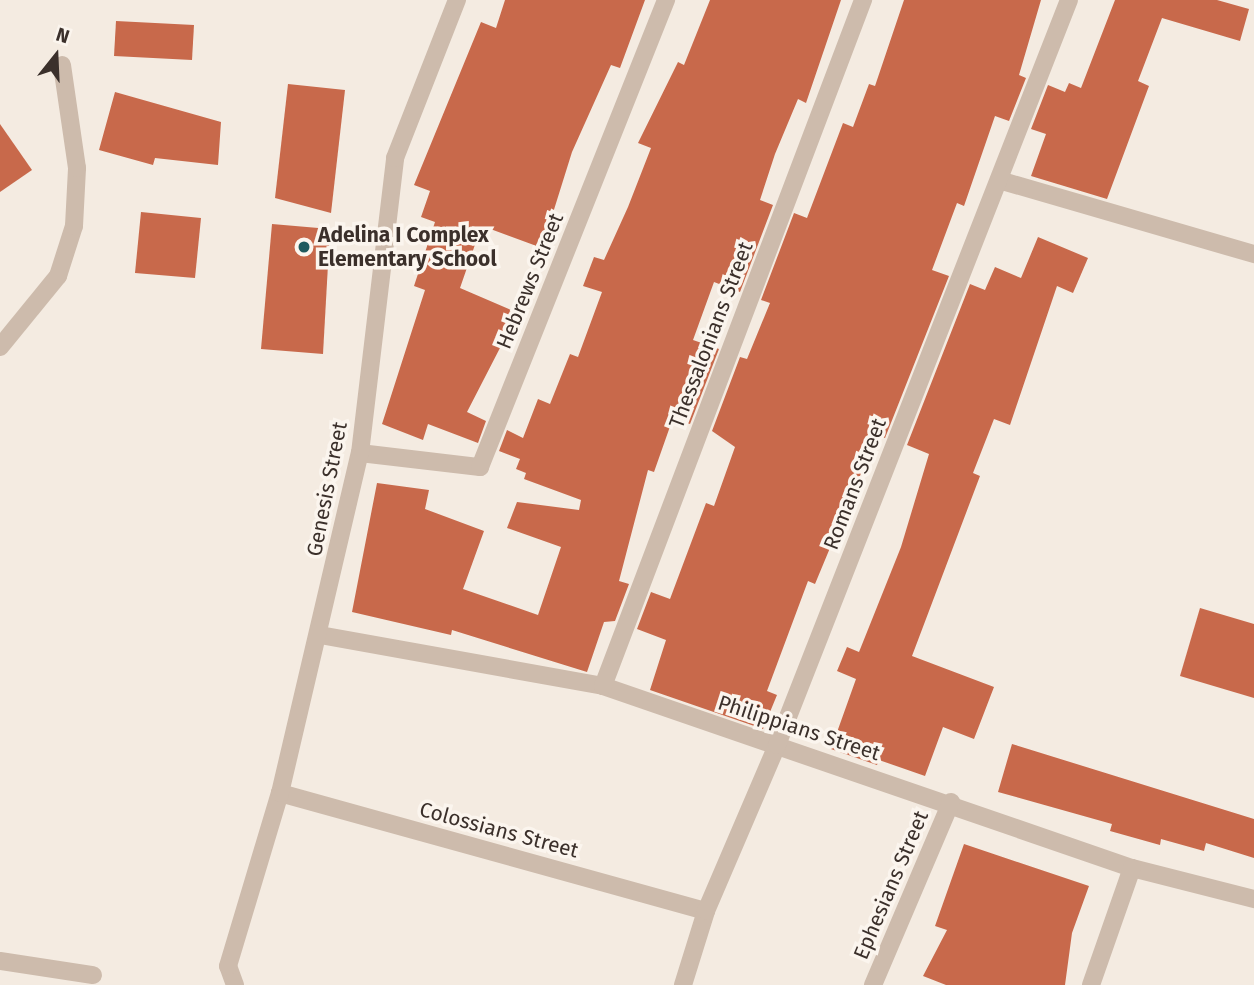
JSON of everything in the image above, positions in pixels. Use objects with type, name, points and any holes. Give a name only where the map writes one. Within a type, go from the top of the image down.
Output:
[{"type":"street","name":"Genesis Street","points":[[235,985],[228,966],[280,793],[320,635],[360,453],[395,158],[457,0]]},
{"type":"street","name":"Hebrews Street","points":[[360,453],[480,467],[666,0]]},
{"type":"street","name":"Thessalonians Street","points":[[603,686],[863,0]]},
{"type":"street","name":"Romans Street","points":[[683,985],[706,911],[777,746],[1069,0]]},
{"type":"street","points":[[0,347],[58,276],[74,226],[77,168],[62,65]]},
{"type":"street","points":[[999,180],[1254,254]]},
{"type":"street","name":"Philippians Street","points":[[320,635],[603,686],[951,802],[1132,868],[1254,899]]},
{"type":"street","name":"Colossians Street","points":[[280,793],[706,911]]},
{"type":"street","name":"Ephesians Street","points":[[873,985],[951,802]]},
{"type":"street","points":[[1091,985],[1132,868]]},
{"type":"street","points":[[0,961],[93,975]]},
{"type":"building","points":[[505,0],[645,0],[620,68],[611,65],[572,152],[542,248],[485,227],[478,236],[460,288],[518,313],[467,412],[486,421],[478,443],[428,424],[423,440],[382,424],[425,290],[414,286],[435,222],[421,217],[430,191],[414,185],[481,22],[496,28]]},
{"type":"building","points":[[710,0],[841,0],[806,103],[798,99],[775,154],[760,200],[773,205],[740,292],[714,282],[693,340],[719,349],[690,424],[673,418],[654,472],[648,470],[619,581],[629,584],[615,621],[604,622],[587,672],[452,630],[451,635],[352,612],[377,483],[429,490],[425,509],[484,531],[463,589],[538,615],[561,547],[507,528],[517,502],[579,510],[581,500],[524,479],[526,473],[516,469],[520,459],[499,451],[507,430],[523,438],[538,399],[550,404],[570,354],[578,357],[602,292],[583,286],[594,257],[604,260],[628,207],[651,148],[638,143],[678,62],[684,65]]},
{"type":"building","points":[[904,0],[1041,0],[1019,75],[1026,78],[1009,121],[995,116],[964,206],[957,203],[932,270],[949,276],[885,438],[877,435],[815,584],[808,581],[767,691],[777,695],[763,729],[650,690],[666,640],[637,629],[651,592],[670,599],[706,503],[714,506],[735,447],[712,431],[740,357],[747,359],[770,303],[761,300],[794,213],[807,218],[843,123],[853,127],[869,84],[875,86]]},
{"type":"building","points":[[1115,0],[1217,0],[1249,9],[1240,41],[1162,18],[1138,81],[1149,86],[1107,199],[1031,176],[1046,134],[1031,129],[1048,85],[1065,92],[1069,83],[1081,88]]},
{"type":"building","points":[[116,21],[194,25],[192,60],[114,56]]},
{"type":"building","points":[[288,84],[345,90],[331,213],[275,198]]},
{"type":"building","points":[[115,92],[221,122],[218,165],[155,158],[153,165],[99,150]]},
{"type":"building","points":[[0,124],[32,170],[0,192]]},
{"type":"building","points":[[141,212],[201,218],[195,278],[135,273]]},
{"type":"building","points":[[272,224],[330,229],[323,354],[261,349]]},
{"type":"building","points":[[1038,237],[1088,258],[1073,293],[1057,286],[1010,425],[994,419],[973,473],[980,476],[912,656],[994,687],[974,739],[943,727],[925,776],[879,760],[877,765],[831,749],[856,679],[837,671],[847,647],[859,652],[901,547],[929,454],[907,445],[970,284],[985,290],[995,267],[1021,278]]},
{"type":"building","points":[[1200,608],[1254,624],[1254,698],[1180,676]]},
{"type":"building","points":[[1012,744],[1254,819],[1254,858],[1206,843],[1204,851],[1161,839],[1160,845],[1110,831],[1112,824],[998,792]]},
{"type":"building","points":[[964,844],[1089,886],[1072,933],[1065,985],[946,985],[923,976],[947,930],[935,926]]},
{"type":"place","name":"Adelina I Complex Elementary School","points":[[304,247]]}]
